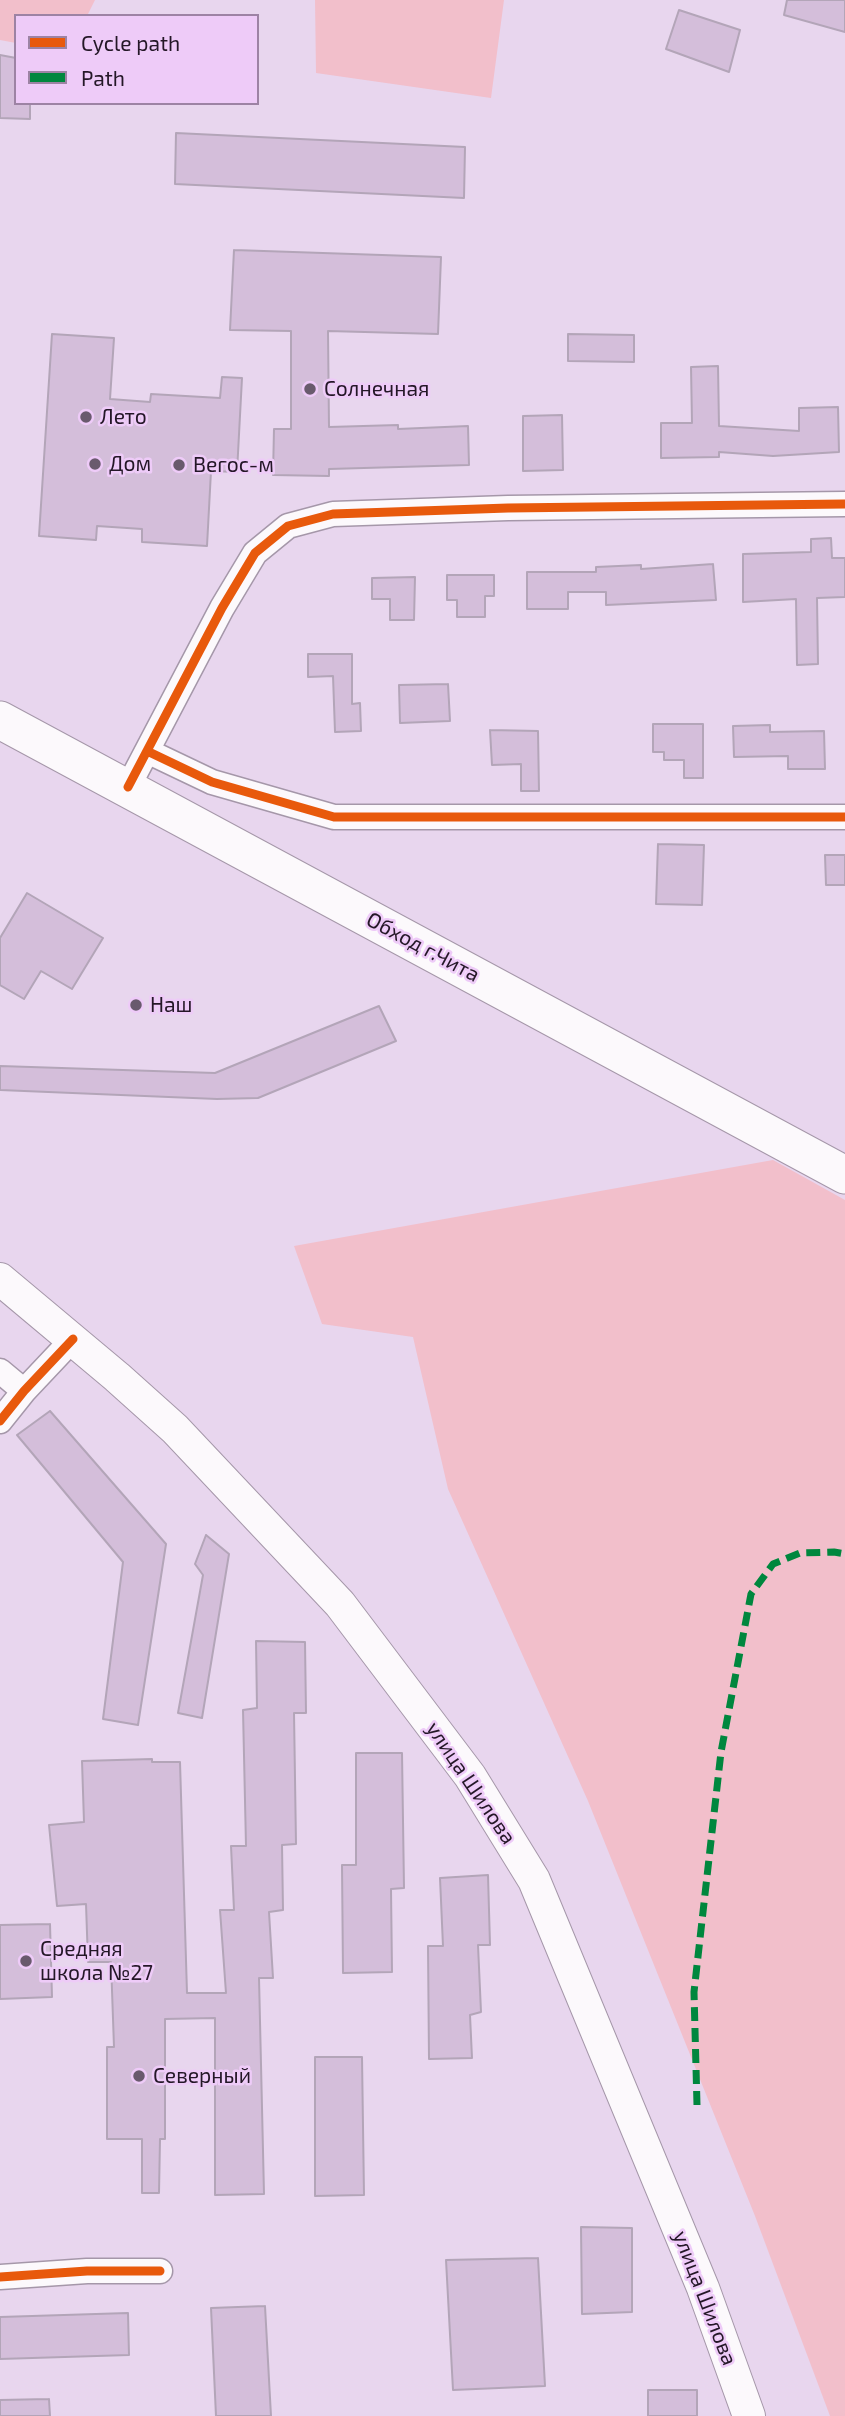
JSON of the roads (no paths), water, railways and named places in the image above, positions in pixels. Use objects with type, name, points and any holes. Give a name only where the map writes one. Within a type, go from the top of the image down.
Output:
[{"type":"highway","name":"Обход г.Чита","points":[[0,720],[845,1175]]},
{"type":"main road","name":"улица Шилова","points":[[0,1279],[175,1429],[340,1604],[470,1776],[534,1880],[703,2288],[749,2416]]},
{"type":"street","points":[[128,787],[222,608],[255,553],[288,526],[333,514],[508,508],[845,504]]},
{"type":"street","points":[[146,751],[212,782],[334,817],[845,817]]},
{"type":"street","points":[[0,1421],[73,1339]]},
{"type":"street","points":[[0,1371],[24,1391]]},
{"type":"street","points":[[0,2277],[87,2271],[160,2271]]},
{"type":"place","name":"Солнечная","points":[[310,389]]},
{"type":"place","name":"Лето","points":[[86,417]]},
{"type":"place","name":"Дом","points":[[95,464]]},
{"type":"place","name":"Вегос-м","points":[[179,465]]},
{"type":"place","name":"Наш","points":[[136,1005]]},
{"type":"place","name":"Средняя школа №27","points":[[26,1961]]},
{"type":"place","name":"Северный","points":[[139,2076]]}]
